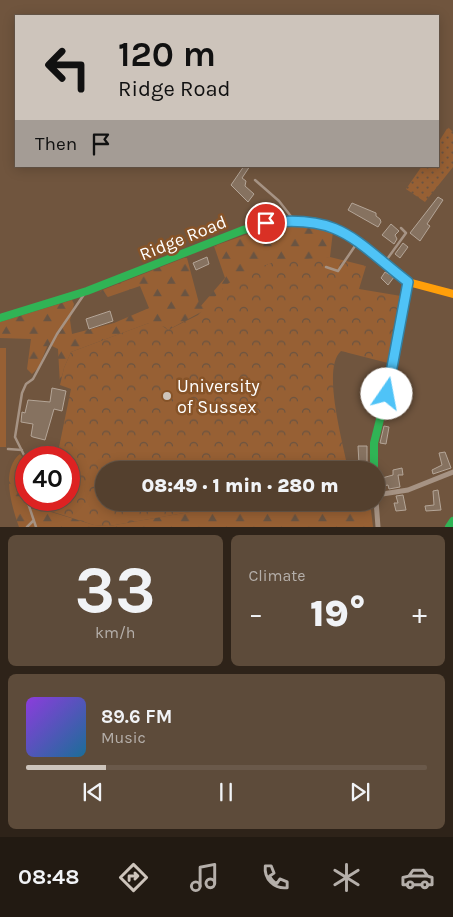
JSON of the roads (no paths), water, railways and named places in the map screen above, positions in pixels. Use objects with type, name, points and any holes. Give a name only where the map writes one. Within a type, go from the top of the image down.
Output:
[{"type":"main road","name":"Ridge Road","points":[[0,318],[86,291],[243,230],[266,223],[294,220],[314,221],[335,227],[358,242],[408,282],[453,294]]},
{"type":"main road","points":[[374,461],[375,438],[393,368],[408,282]]},
{"type":"main road","points":[[449,527],[453,521]]},
{"type":"street","points":[[385,494],[408,490],[453,472]]},
{"type":"street","points":[[377,511],[378,527]]},
{"type":"lane","points":[[255,180],[279,201],[294,220]]},
{"type":"lane","points":[[384,263],[406,234],[401,228]]},
{"type":"lane","points":[[326,267],[338,271],[358,242]]},
{"type":"lane","points":[[21,446],[15,437],[22,392],[26,384],[33,379],[57,334],[81,303],[86,291]]},
{"type":"lane","points":[[8,449],[15,449]]},
{"type":"lane","points":[[30,511],[36,527]]},
{"type":"lane","points":[[27,527],[33,521]]},
{"type":"place","name":"University of Sussex","points":[[167,396]]}]
